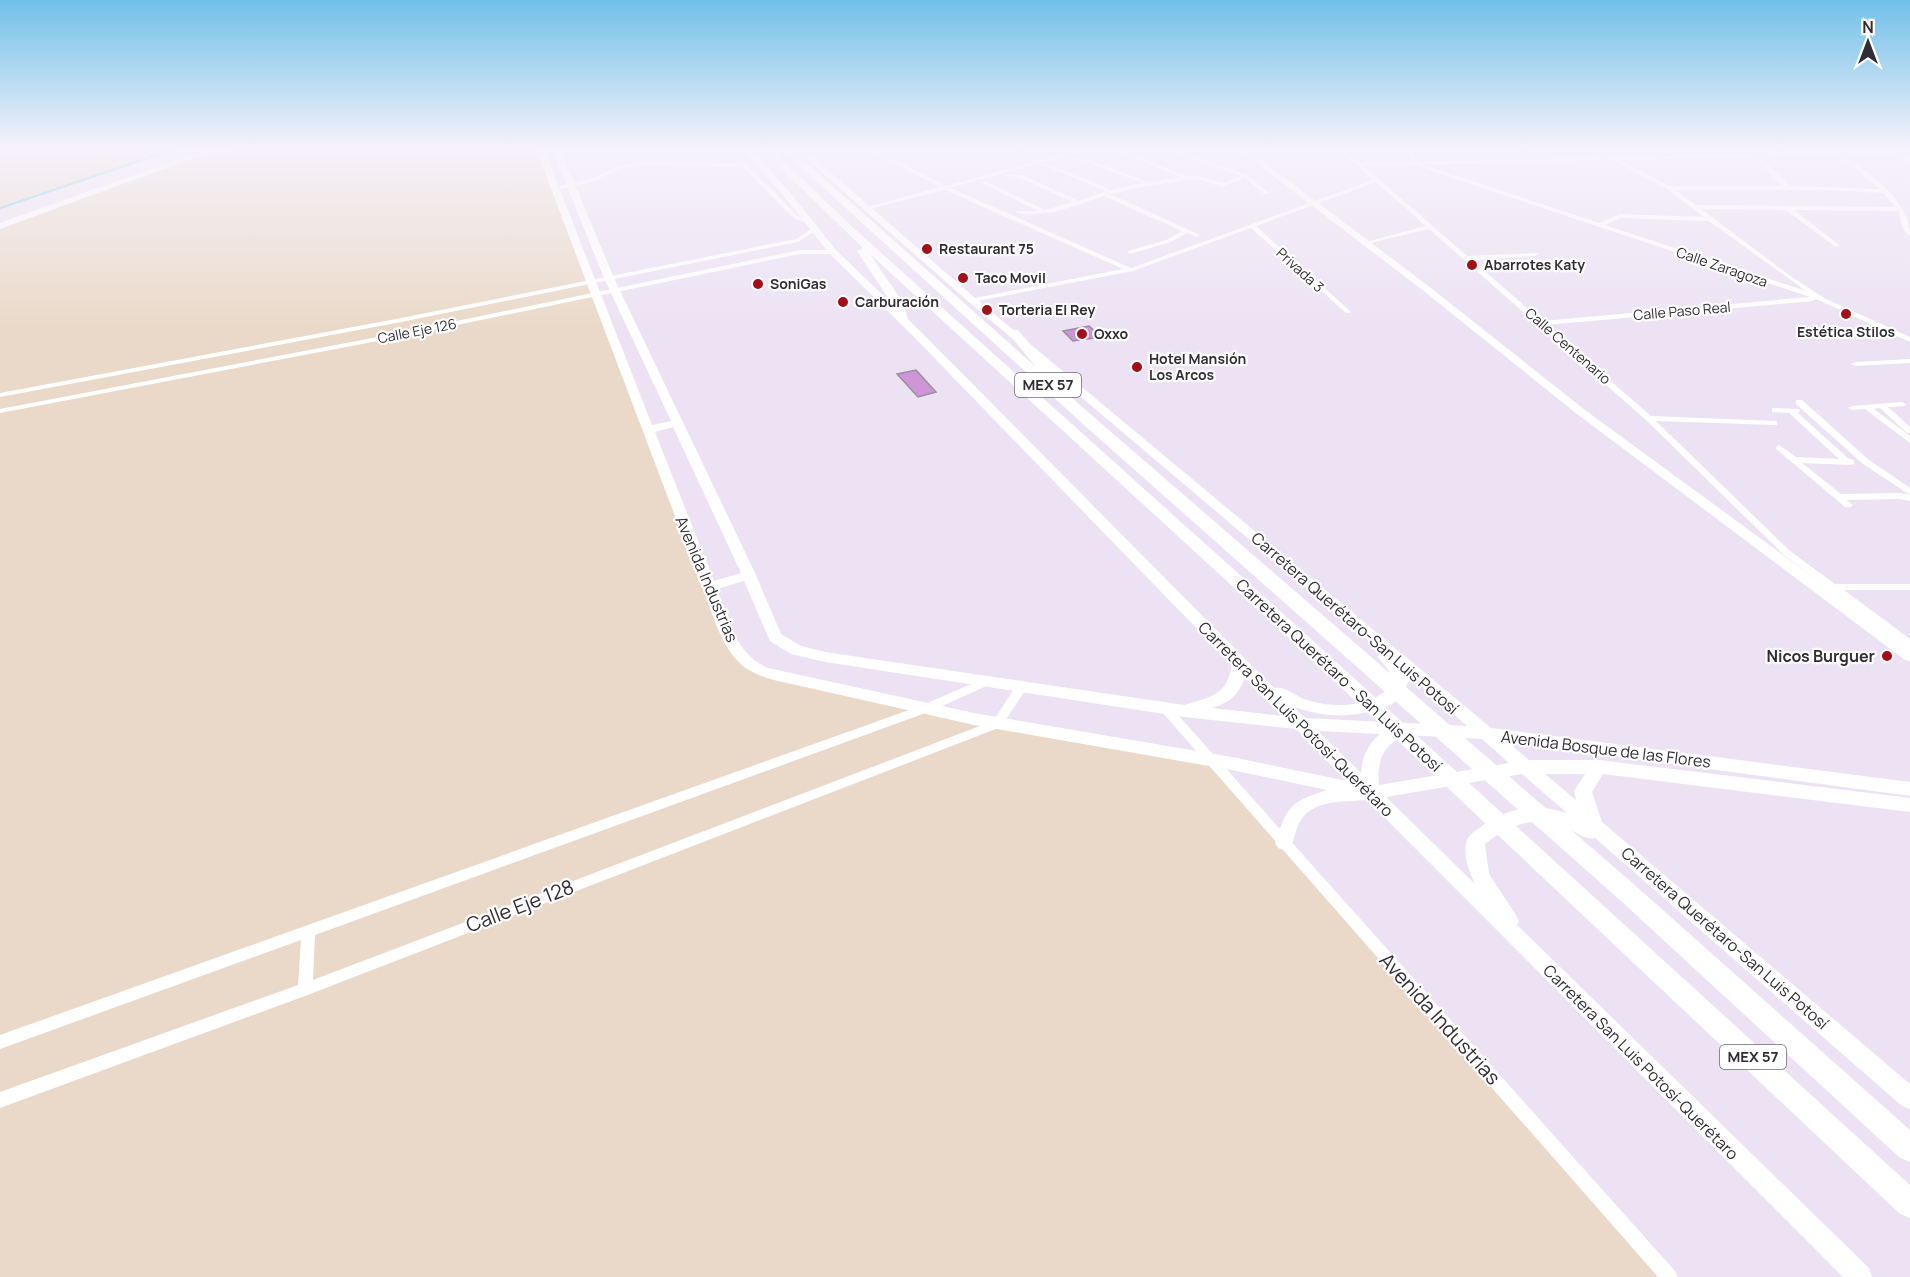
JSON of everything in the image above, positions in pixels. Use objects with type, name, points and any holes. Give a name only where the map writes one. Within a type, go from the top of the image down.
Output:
[{"type":"highway","name":"Carretera Querétaro - San Luis Potosí","points":[[827,209],[1283,623],[1910,1204]]},
{"type":"highway","name":"Carretera Querétaro - San Luis Potosí","points":[[850,209],[1089,422],[1629,894],[1910,1148]]},
{"type":"highway","points":[[844,225],[896,301],[902,319]]},
{"type":"highway","points":[[1014,333],[1089,422]]},
{"type":"main road","points":[[0,216],[21,209]]},
{"type":"main road","points":[[0,226],[46,209]]},
{"type":"main road","name":"Avenida Industrias","points":[[563,209],[708,587],[733,645],[748,664],[762,671],[791,679],[997,724],[1212,759],[1297,775],[1371,793]]},
{"type":"main road","points":[[581,209],[609,278],[749,575],[775,637],[796,650],[825,657],[1166,709],[1302,724]]},
{"type":"main road","name":"Carretera San Luis Potosí-Querétaro","points":[[798,209],[833,252],[902,319],[1240,664],[1860,1277]]},
{"type":"main road","name":"Carretera Querétaro-San Luis Potosí","points":[[866,209],[1359,624],[1910,1098]]},
{"type":"main road","points":[[1320,209],[1428,290],[1581,412],[1786,557],[1819,588],[1910,656]]},
{"type":"main road","points":[[647,430],[676,423]]},
{"type":"main road","points":[[708,587],[749,575]]},
{"type":"main road","points":[[1257,681],[1292,701],[1317,709],[1354,711],[1391,697],[1401,681],[1396,669],[1359,624]]},
{"type":"main road","points":[[1184,711],[1220,699],[1230,692],[1237,682],[1240,664]]},
{"type":"main road","name":"Avenida Bosque de las Flores","points":[[1302,724],[1404,727],[1483,733],[1910,789]]},
{"type":"main road","points":[[1371,793],[1368,774],[1370,758],[1383,738],[1404,727]]},
{"type":"main road","name":"Avenida Bosque de las Flores","points":[[1284,843],[1294,814],[1308,802],[1329,796],[1371,793],[1523,767],[1599,767],[1910,805]]},
{"type":"main road","points":[[1595,828],[1583,791],[1599,767]]},
{"type":"main road","points":[[1535,957],[1496,903],[1476,868],[1474,854],[1476,841],[1490,829],[1526,812],[1547,813],[1577,825],[1626,853]]},
{"type":"street","points":[[788,209],[797,218],[811,226]]},
{"type":"street","points":[[876,217],[893,209]]},
{"type":"street","points":[[1000,209],[1012,213],[1030,214],[1053,209]]},
{"type":"street","points":[[1003,209],[1131,270]]},
{"type":"street","points":[[1034,209],[1041,212]]},
{"type":"street","points":[[1141,209],[1197,235]]},
{"type":"street","points":[[972,300],[1131,270],[1302,209]]},
{"type":"street","name":"Calle Centenario","points":[[1410,209],[1649,418],[1786,557],[1833,587],[1910,645]]},
{"type":"street","name":"Calle Zaragoza","points":[[1550,209],[1822,299]]},
{"type":"street","points":[[1697,209],[1787,276],[1822,299],[1910,340]]},
{"type":"street","points":[[1789,209],[1836,245]]},
{"type":"street","points":[[1854,209],[1900,209],[1905,230],[1910,235]]},
{"type":"street","points":[[1599,225],[1625,216],[1711,219]]},
{"type":"street","name":"Calle Eje 126","points":[[0,411],[399,335],[594,288],[609,278],[804,238],[811,226]]},
{"type":"street","name":"Privada 3","points":[[1253,227],[1348,312]]},
{"type":"street","points":[[1365,244],[1431,227]]},
{"type":"street","points":[[1130,252],[1148,249],[1182,235],[1186,230]]},
{"type":"street","points":[[782,243],[792,254]]},
{"type":"street","name":"Calle Eje 126","points":[[0,395],[594,288],[616,291],[792,254],[833,252]]},
{"type":"street","points":[[1467,258],[1535,254]]},
{"type":"street","points":[[670,265],[678,278]]},
{"type":"street","name":"Calle Paso Real","points":[[1541,323],[1822,299]]},
{"type":"street","points":[[201,357],[201,371]]},
{"type":"street","points":[[1855,363],[1910,361]]},
{"type":"street","points":[[1799,402],[1866,462],[1909,493]]},
{"type":"street","points":[[1852,408],[1902,404]]},
{"type":"street","points":[[1882,406],[1910,431]]},
{"type":"street","points":[[1867,407],[1910,440]]},
{"type":"street","points":[[1775,410],[1808,411]]},
{"type":"street","points":[[1791,411],[1847,462]]},
{"type":"street","points":[[1649,418],[1774,423]]},
{"type":"street","points":[[1779,448],[1848,505]]},
{"type":"street","points":[[1794,460],[1866,462]]},
{"type":"street","points":[[1839,497],[1899,496],[1909,493]]},
{"type":"street","points":[[1819,588],[1910,587]]},
{"type":"street","points":[[0,1042],[927,708],[987,681]]},
{"type":"street","points":[[997,724],[1022,686]]},
{"type":"street","name":"Avenida Industrias","points":[[1166,709],[1669,1277]]},
{"type":"street","name":"Calle Eje 128","points":[[0,1100],[305,988],[997,724]]},
{"type":"street","points":[[305,988],[308,931]]},
{"type":"shaded area","points":[[52,209],[561,209],[727,646],[742,666],[761,676],[785,683],[1207,760],[1281,848],[1661,1277],[0,1277],[0,227]]},
{"type":"building","name":"Oxxo","points":[[1089,326],[1102,337],[1073,341],[1063,331]]},
{"type":"building","points":[[916,370],[936,392],[918,397],[897,374]]},
{"type":"place","name":"Restaurant 75","points":[[927,249]]},
{"type":"place","name":"Abarrotes Katy","points":[[1472,265]]},
{"type":"place","name":"Taco Movil","points":[[963,278]]},
{"type":"place","name":"SoniGas","points":[[758,284]]},
{"type":"place","name":"Carburación","points":[[843,302]]},
{"type":"place","name":"Torteria El Rey","points":[[987,310]]},
{"type":"place","name":"Estética Stilos","points":[[1846,314]]},
{"type":"place","name":"Oxxo","points":[[1082,334]]},
{"type":"place","name":"Hotel Mansión Los Arcos","points":[[1137,367]]},
{"type":"place","name":"Nicos Burguer","points":[[1887,656]]}]
